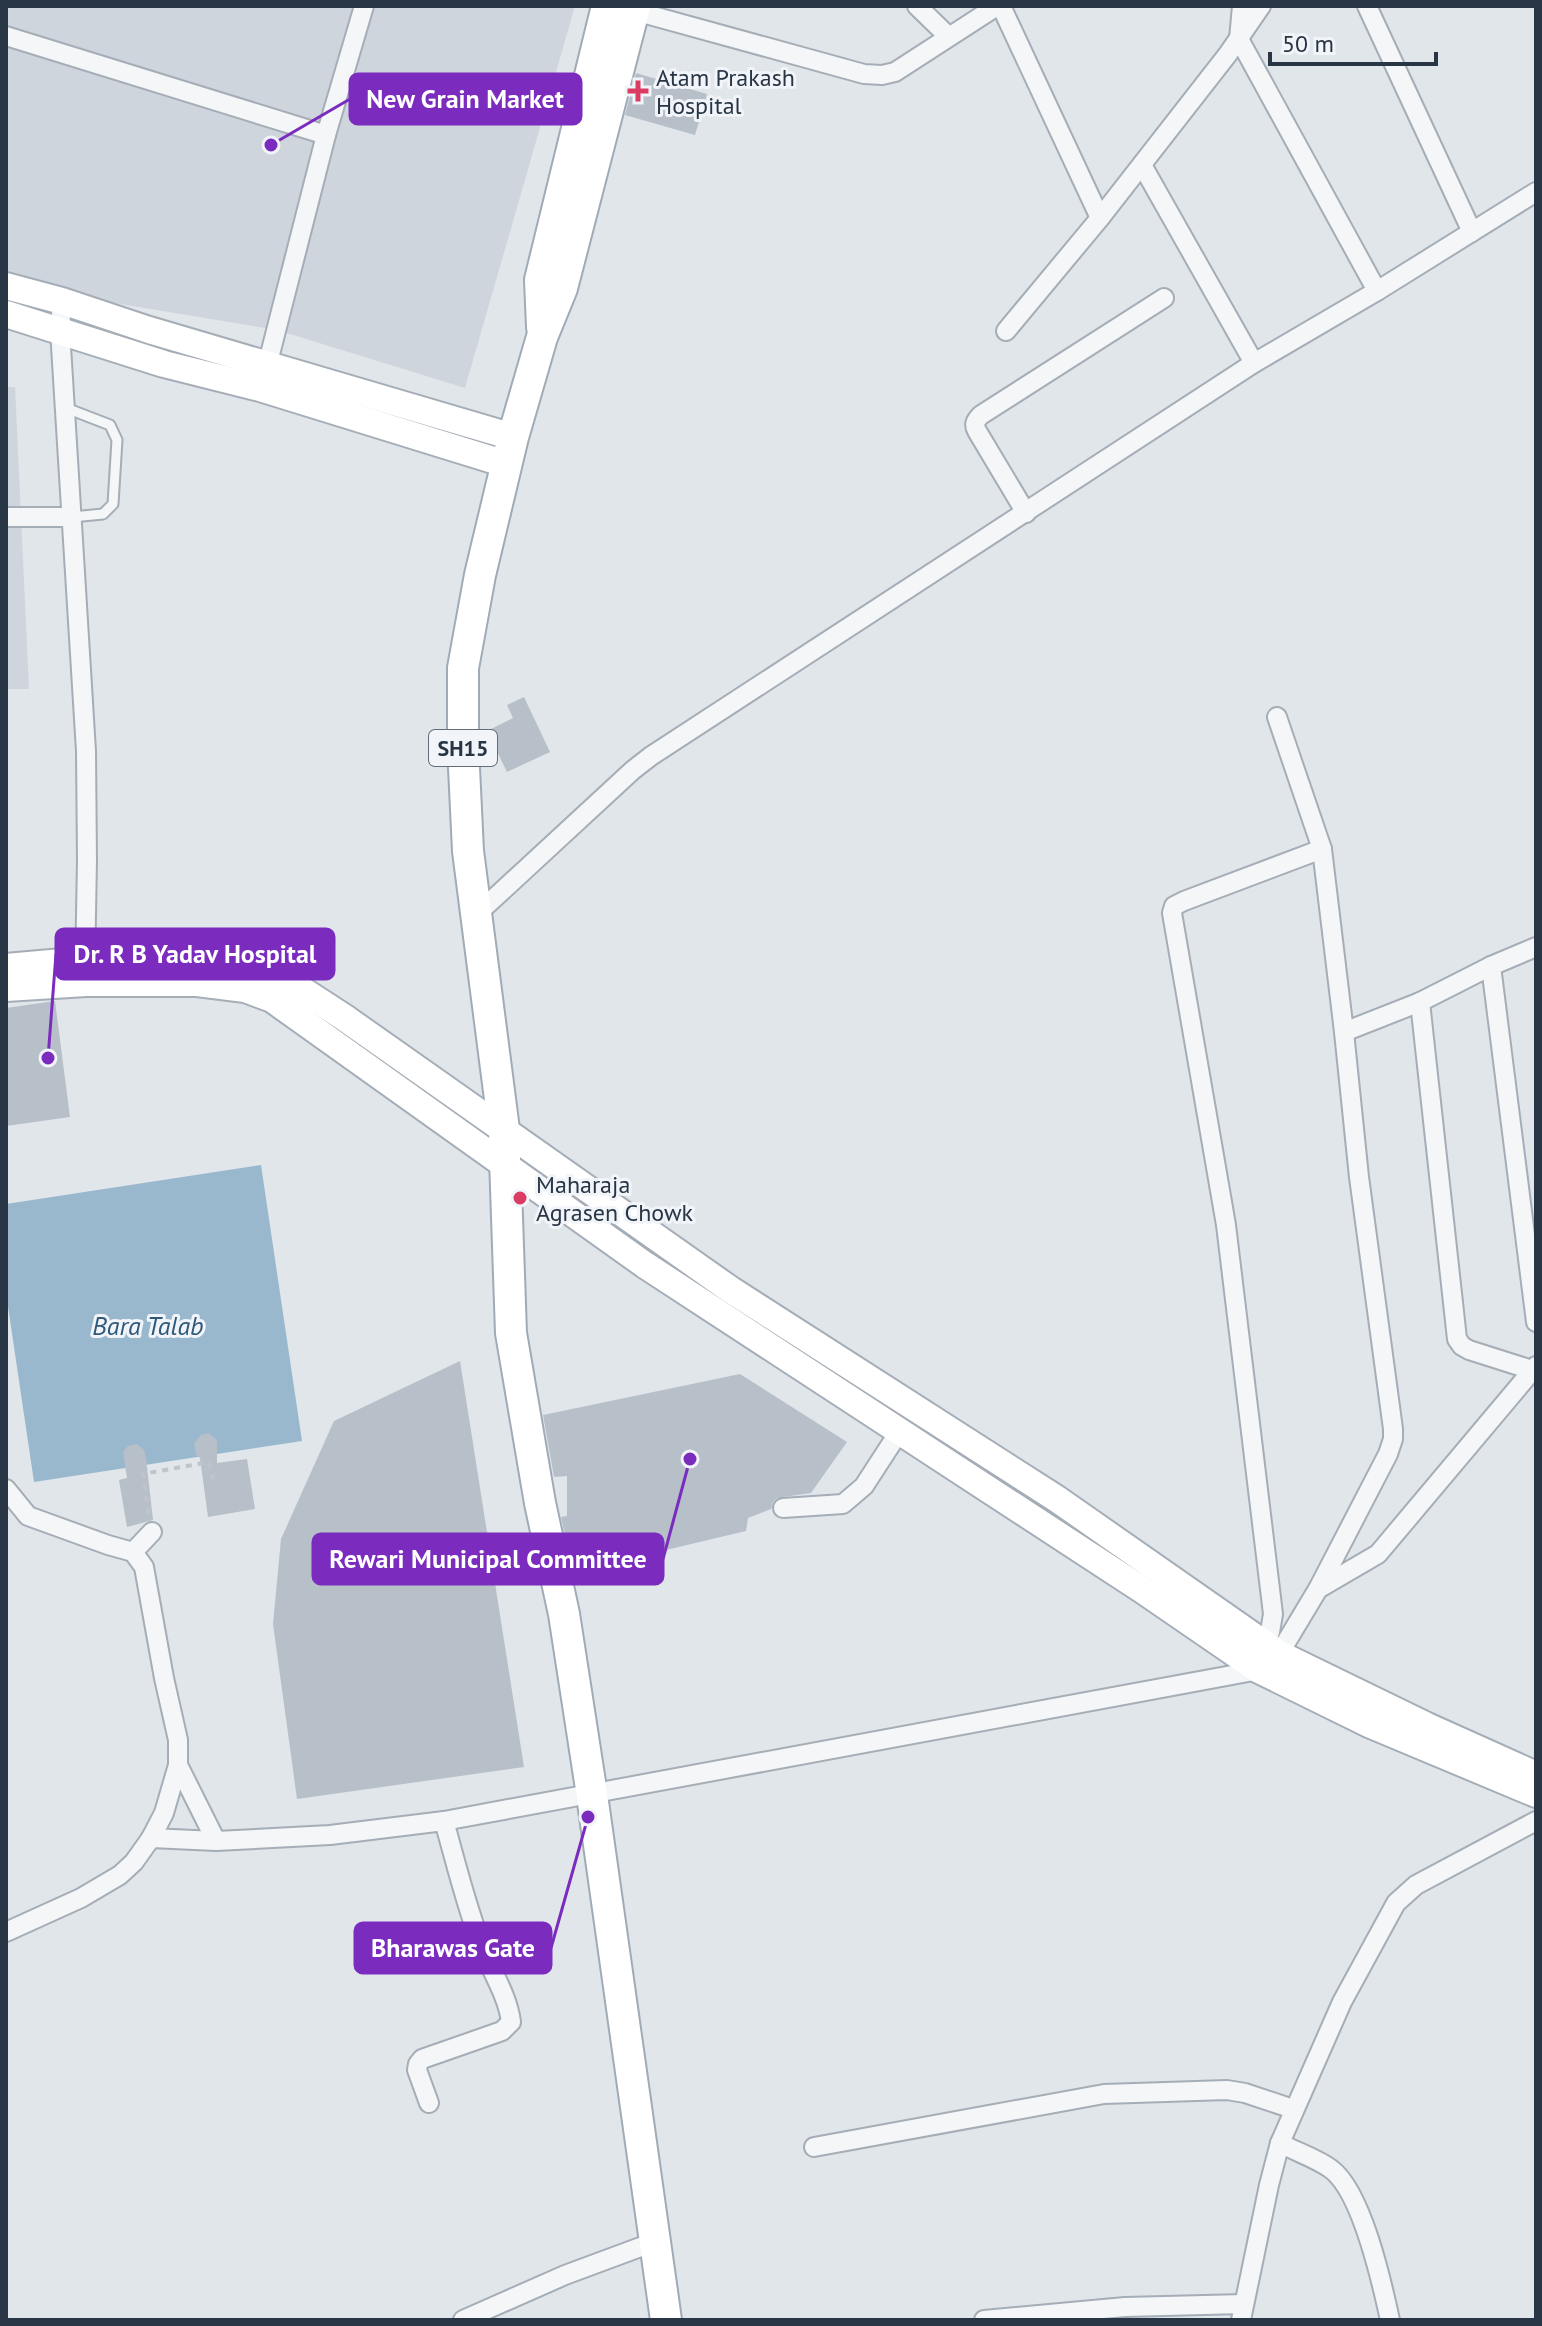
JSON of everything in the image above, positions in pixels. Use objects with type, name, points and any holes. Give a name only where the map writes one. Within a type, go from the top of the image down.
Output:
[{"type":"main road","name":"SH15","points":[[505,1166],[504,1130],[468,851],[463,668],[480,575],[510,451],[542,337],[562,288],[622,7]]},
{"type":"main road","points":[[6,286],[149,330],[264,377],[510,451]]},
{"type":"main road","points":[[6,314],[164,364],[264,377]]},
{"type":"main road","points":[[6,988],[86,971],[194,961],[235,964],[285,979],[731,1290],[1057,1499],[1262,1657],[1536,1775]]},
{"type":"main road","points":[[6,967],[86,971],[228,985],[272,999],[645,1265],[1141,1589],[1262,1657],[1371,1725],[1536,1794]]},
{"type":"main road","points":[[505,1166],[511,1333],[540,1503],[564,1614],[666,2320]]},
{"type":"street","points":[[264,377],[326,135],[364,6]]},
{"type":"street","points":[[917,6],[948,36]]},
{"type":"street","points":[[622,7],[864,74],[882,75],[895,72],[999,6],[1100,218]]},
{"type":"street","points":[[1242,6],[1239,39],[1377,291]]},
{"type":"street","points":[[1006,331],[1142,165],[1261,6]]},
{"type":"street","points":[[1367,6],[1472,232]]},
{"type":"street","points":[[6,36],[326,135]]},
{"type":"street","points":[[1142,165],[1254,363]]},
{"type":"street","points":[[477,914],[651,756],[1254,363],[1536,192]]},
{"type":"street","points":[[1026,513],[974,426],[976,420],[1164,298]]},
{"type":"street","points":[[62,301],[60,330],[86,751],[86,971]]},
{"type":"street","points":[[6,517],[72,517]]},
{"type":"street","points":[[151,1838],[216,1841],[330,1835],[444,1821],[592,1795],[1262,1657],[1318,1589],[1393,1439],[1359,1177],[1322,849],[1277,717]]},
{"type":"street","points":[[1262,1657],[1273,1614],[1226,1225],[1172,913],[1174,906],[1184,901],[1322,849]]},
{"type":"street","points":[[1344,1032],[1420,1002],[1536,947]]},
{"type":"street","points":[[1491,966],[1536,1322]]},
{"type":"street","points":[[1318,1589],[1378,1554],[1534,1368],[1469,1350],[1462,1346],[1455,1332],[1420,1002]]},
{"type":"street","points":[[783,1508],[843,1504],[864,1486],[899,1432]]},
{"type":"street","points":[[6,1491],[28,1516],[133,1552],[144,1567],[178,1740],[178,1765],[164,1813],[134,1862],[105,1886],[6,1932]]},
{"type":"street","points":[[133,1552],[152,1532]]},
{"type":"street","points":[[178,1765],[216,1841]]},
{"type":"street","points":[[429,2103],[417,2070],[422,2059],[502,2031],[511,2022],[509,2009],[471,1916],[444,1821]]},
{"type":"street","points":[[984,2320],[1125,2307],[1243,2312],[1280,2143],[1342,2002],[1396,1903],[1416,1885],[1536,1821]]},
{"type":"street","points":[[814,2147],[1104,2094],[1227,2090],[1293,2109]]},
{"type":"street","points":[[1280,2143],[1332,2170],[1347,2190],[1375,2256],[1390,2320]]},
{"type":"street","points":[[463,2320],[565,2275],[654,2242]]},
{"type":"lane","points":[[66,408],[110,425],[117,440],[113,504],[103,514],[72,517]]},
{"type":"path","points":[[152,1532],[143,1474],[209,1462],[214,1484]]},
{"type":"shaded area","points":[[6,6],[575,6],[465,388],[277,330],[6,285]]},
{"type":"shaded area","points":[[6,387],[15,387],[29,689],[6,689]]},
{"type":"water","name":"Bara Talab","points":[[261,1165],[302,1441],[34,1482],[6,1293],[6,1204]]},
{"type":"building","points":[[636,73],[707,94],[695,135],[625,115]]},
{"type":"building","points":[[524,697],[550,752],[507,772],[487,731],[513,718],[507,705]]},
{"type":"building","points":[[55,1001],[70,1117],[6,1126],[6,1008]]},
{"type":"building","points":[[460,1361],[524,1767],[297,1799],[273,1624],[281,1539],[334,1421]]},
{"type":"building","points":[[740,1374],[847,1442],[811,1493],[777,1498],[771,1509],[748,1518],[746,1531],[573,1572],[561,1517],[567,1516],[567,1476],[554,1477],[543,1415]]},
{"type":"building","points":[[209,1433],[217,1440],[217,1463],[247,1459],[255,1509],[208,1517],[200,1458],[196,1455],[194,1443],[201,1435]]},
{"type":"building","points":[[137,1444],[144,1450],[146,1458],[153,1520],[127,1527],[119,1480],[127,1478],[123,1452],[128,1446]]},
{"type":"place","name":"Atam Prakash Hospital","points":[[638,91]]},
{"type":"place","name":"New Grain Market","points":[[271,145]]},
{"type":"place","name":"Dr. R B Yadav Hospital","points":[[48,1058]]},
{"type":"place","name":"Maharaja Agrasen Chowk","points":[[520,1198]]},
{"type":"place","name":"Rewari Municipal Committee","points":[[690,1459]]},
{"type":"place","name":"Bharawas Gate","points":[[588,1817]]}]
